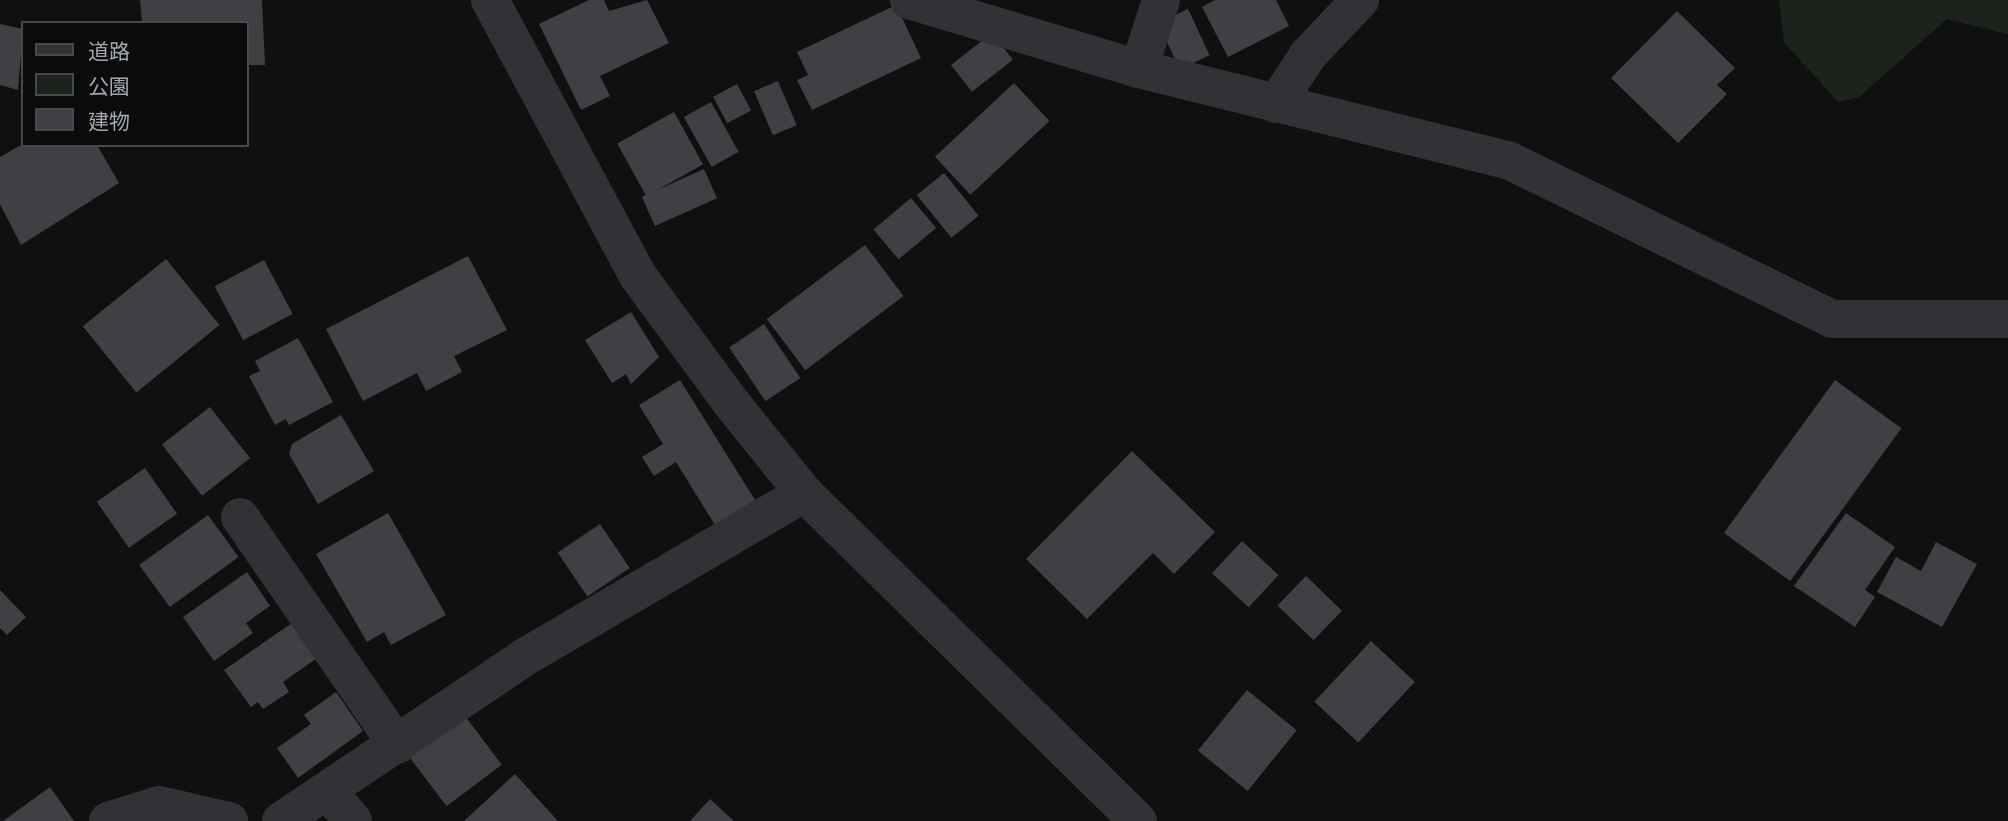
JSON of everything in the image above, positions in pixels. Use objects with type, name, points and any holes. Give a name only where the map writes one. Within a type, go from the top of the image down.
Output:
[{"type":"street","points":[[490,0],[638,276],[804,493],[1138,821]]},
{"type":"street","points":[[909,0],[1139,69],[1510,161],[1832,319],[2008,319]]},
{"type":"street","points":[[1139,69],[1161,0]]},
{"type":"street","points":[[1276,104],[1308,55],[1360,0]]},
{"type":"street","points":[[282,821],[525,657],[804,493]]},
{"type":"street","points":[[240,517],[397,745]]},
{"type":"street","points":[[328,792],[353,821]]},
{"type":"street","points":[[108,821],[159,805],[229,821]]},
{"type":"green space","points":[[1779,0],[2008,0],[2008,34],[1947,19],[1859,97],[1838,102],[1784,42]]},
{"type":"building","points":[[140,0],[262,0],[265,65],[248,65],[248,21],[142,21]]},
{"type":"building","points":[[589,0],[604,0],[609,11],[647,0],[669,43],[600,76],[610,96],[581,110],[539,24]]},
{"type":"building","points":[[1215,0],[1276,0],[1289,26],[1228,57],[1202,7]]},
{"type":"building","points":[[896,5],[921,58],[812,110],[797,80],[808,75],[797,52]]},
{"type":"building","points":[[1188,9],[1210,55],[1180,69],[1158,23]]},
{"type":"building","points":[[1677,11],[1735,68],[1717,85],[1727,94],[1678,143],[1611,78]]},
{"type":"building","points":[[0,24],[21,29],[21,53],[18,90],[0,85]]},
{"type":"building","points":[[992,33],[1013,60],[972,92],[951,65]]},
{"type":"building","points":[[778,81],[797,125],[773,135],[754,91]]},
{"type":"building","points":[[1014,83],[1049,121],[970,195],[935,157]]},
{"type":"building","points":[[737,84],[751,110],[727,123],[713,97]]},
{"type":"building","points":[[711,102],[739,152],[712,167],[684,117]]},
{"type":"building","points":[[674,112],[703,164],[646,196],[617,144]]},
{"type":"building","points":[[21,145],[98,147],[119,183],[21,245],[0,204],[0,157]]},
{"type":"building","points":[[704,169],[717,198],[655,226],[642,197]]},
{"type":"building","points":[[944,173],[979,216],[951,238],[917,195]]},
{"type":"building","points":[[911,198],[936,228],[899,259],[873,229]]},
{"type":"building","points":[[865,245],[904,296],[805,370],[767,319]]},
{"type":"building","points":[[468,256],[507,330],[454,356],[462,372],[426,391],[417,373],[363,401],[326,329]]},
{"type":"building","points":[[166,259],[219,325],[136,392],[83,326]]},
{"type":"building","points":[[264,260],[293,314],[243,340],[215,286]]},
{"type":"building","points":[[631,312],[659,357],[631,384],[626,374],[612,383],[585,340]]},
{"type":"building","points":[[764,324],[800,378],[766,401],[729,347]]},
{"type":"building","points":[[298,338],[333,402],[289,425],[286,419],[275,425],[249,376],[260,371],[255,361]]},
{"type":"building","points":[[680,380],[755,500],[715,525],[676,462],[654,476],[642,457],[663,444],[639,405]]},
{"type":"building","points":[[1835,380],[1901,428],[1790,581],[1724,533]]},
{"type":"building","points":[[210,407],[250,458],[202,496],[162,445]]},
{"type":"building","points":[[341,415],[374,471],[318,504],[289,454],[292,444]]},
{"type":"building","points":[[1132,451],[1215,532],[1174,574],[1153,553],[1087,619],[1026,559]]},
{"type":"building","points":[[145,468],[177,514],[129,548],[97,502]]},
{"type":"building","points":[[388,513],[446,615],[391,645],[384,632],[367,642],[316,554]]},
{"type":"building","points":[[1846,513],[1895,547],[1865,590],[1875,597],[1855,627],[1794,586]]},
{"type":"building","points":[[208,515],[239,557],[170,607],[139,565]]},
{"type":"building","points":[[600,524],[630,568],[587,596],[558,553]]},
{"type":"building","points":[[1242,541],[1279,575],[1249,607],[1212,573]]},
{"type":"building","points":[[1936,542],[1977,564],[1942,627],[1877,592],[1896,557],[1921,571]]},
{"type":"building","points":[[247,572],[270,606],[246,623],[253,633],[214,661],[183,617]]},
{"type":"building","points":[[1306,576],[1342,611],[1313,640],[1278,605]]},
{"type":"building","points":[[0,590],[26,617],[7,635],[0,628]]},
{"type":"building","points":[[292,623],[317,658],[283,682],[289,692],[263,709],[258,702],[251,707],[224,670]]},
{"type":"building","points":[[1371,641],[1415,682],[1358,743],[1314,702]]},
{"type":"building","points":[[1247,690],[1297,730],[1248,791],[1198,751]]},
{"type":"building","points":[[336,692],[363,731],[298,778],[277,748],[311,724],[304,715]]},
{"type":"building","points":[[465,716],[502,765],[447,806],[410,758]]},
{"type":"building","points":[[515,774],[558,821],[464,821]]},
{"type":"building","points":[[50,787],[74,821],[3,821]]},
{"type":"building","points":[[710,799],[734,821],[690,821]]}]
